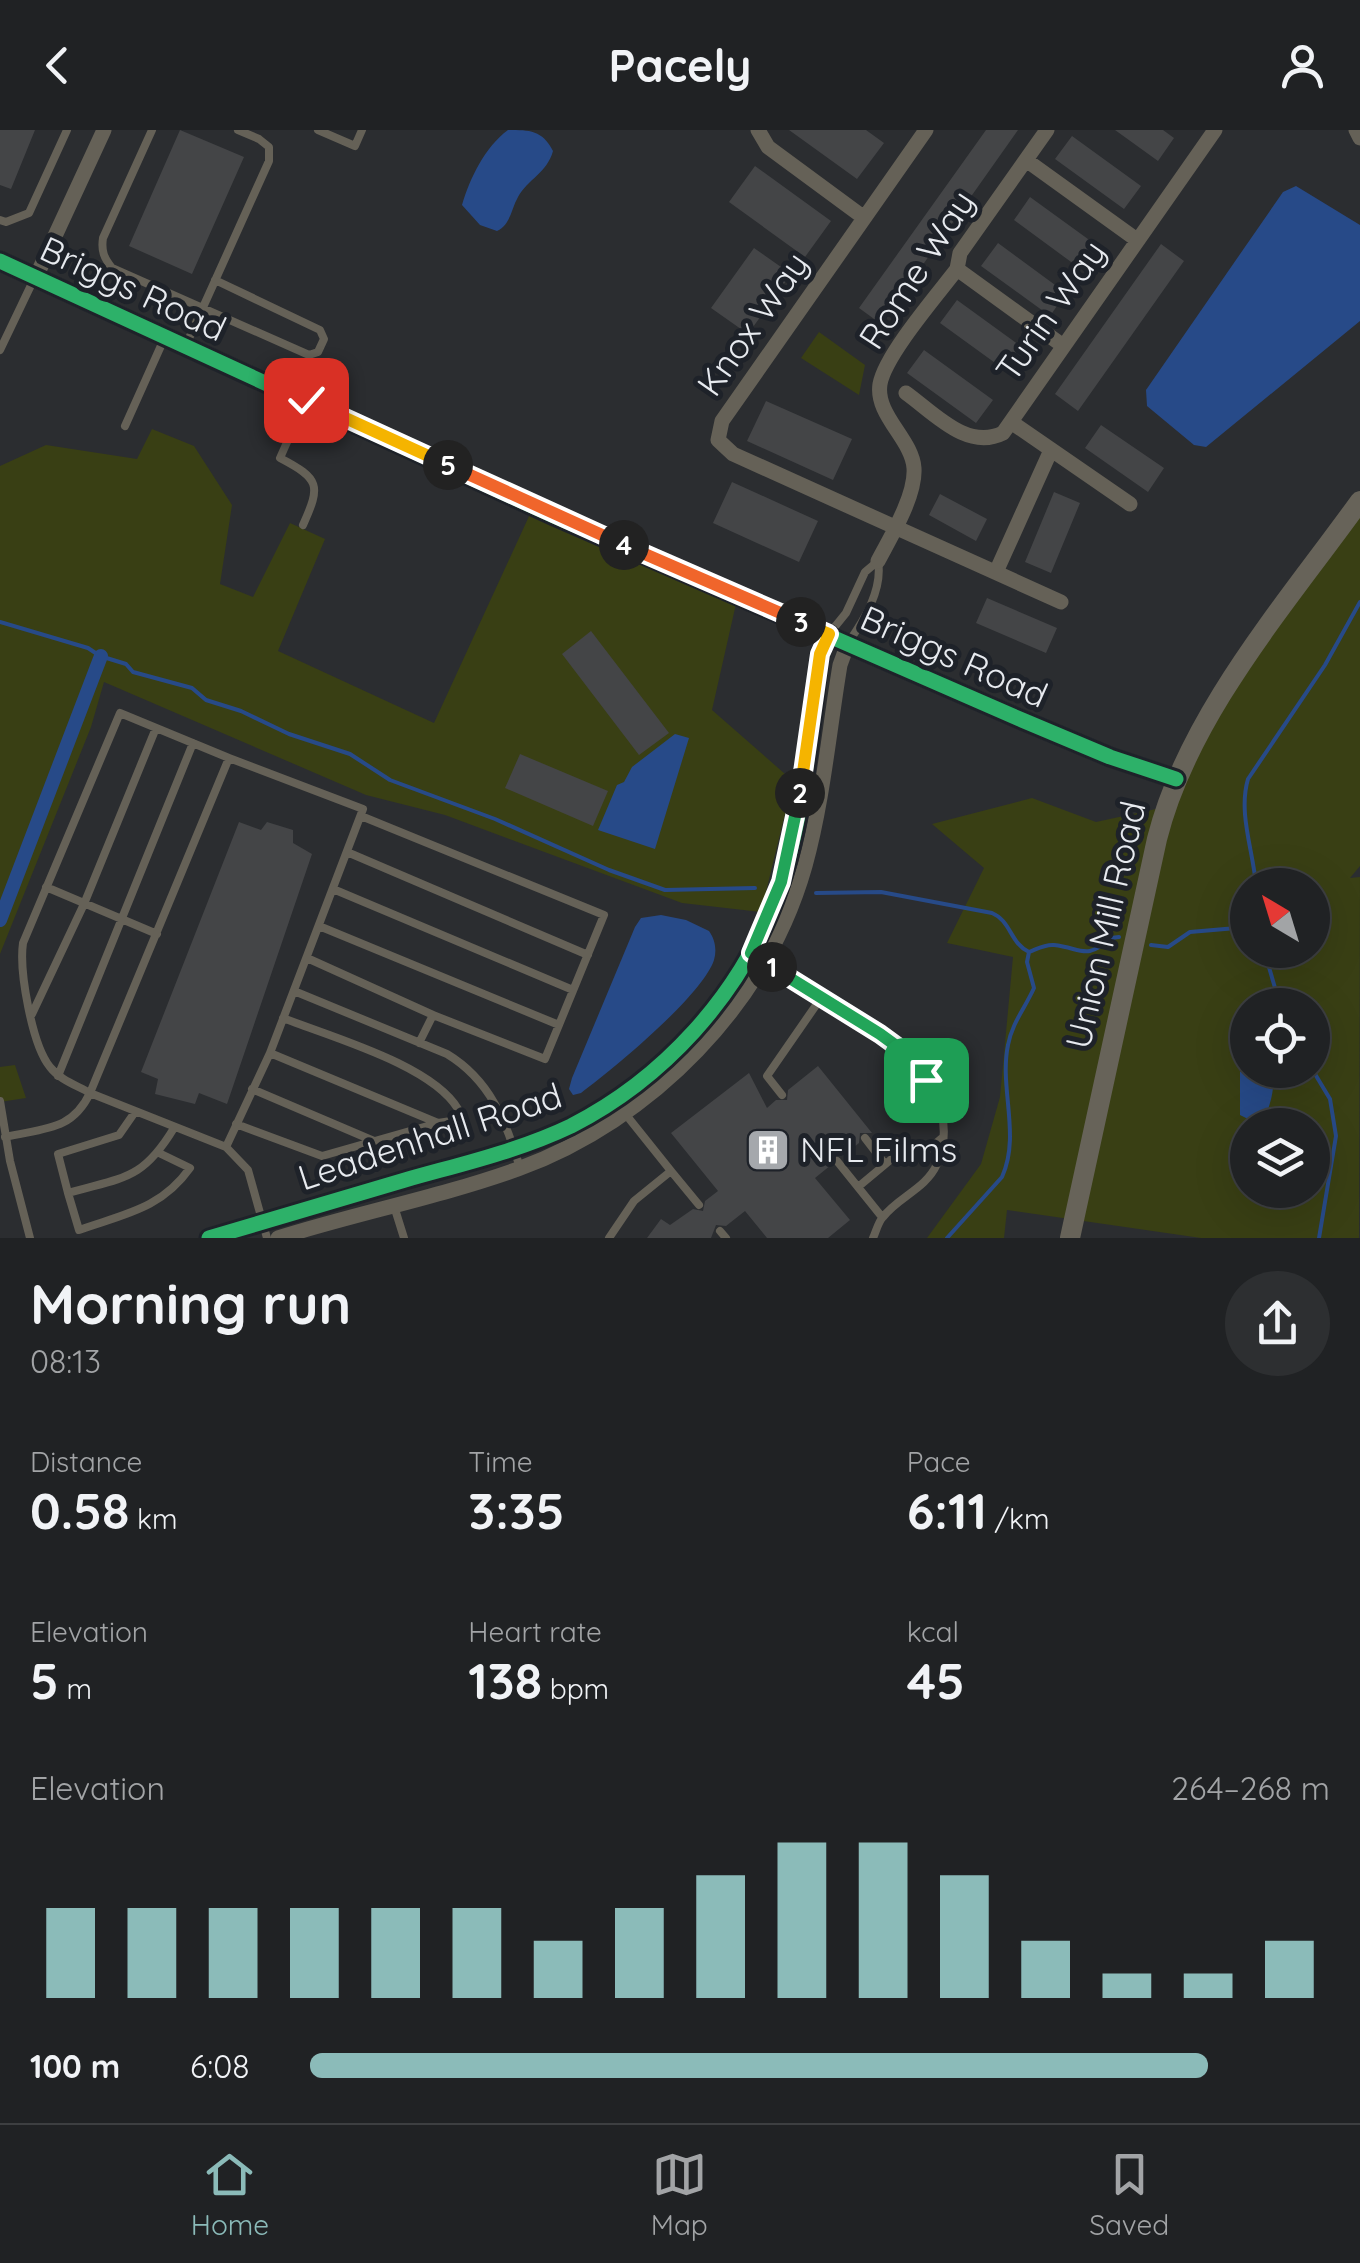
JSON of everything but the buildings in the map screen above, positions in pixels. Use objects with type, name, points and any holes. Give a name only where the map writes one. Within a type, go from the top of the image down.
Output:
[{"type":"street","points":[[36,277],[104,130]]},
{"type":"street","points":[[758,130],[768,147],[863,217]]},
{"type":"street","name":"Knox Way","points":[[896,527],[733,454],[718,440],[722,422],[926,130]]},
{"type":"street","name":"Rome Way","points":[[878,561],[907,500],[914,468],[885,410],[880,385],[894,354],[957,269],[960,253],[1047,130]]},
{"type":"street","points":[[1356,130],[1360,138]]},
{"type":"street","name":"Turin Way","points":[[906,393],[975,440],[990,440],[1003,433],[1212,131]]},
{"type":"street","points":[[1026,160],[1137,240]]},
{"type":"street","name":"Briggs Road","points":[[0,261],[554,516],[1110,757],[1176,778]]},
{"type":"street","points":[[957,269],[1062,345]]},
{"type":"street","points":[[1011,422],[1130,504]]},
{"type":"street","points":[[996,572],[1051,450]]},
{"type":"street","name":"Union Mill Road","points":[[1070,1238],[1157,839],[1176,778],[1202,723],[1360,501]]},
{"type":"street","points":[[896,527],[1061,602]]},
{"type":"street","name":"Leadenhall Road","points":[[278,1238],[520,1168],[568,1147],[619,1106],[701,1024],[780,934],[810,848],[840,664],[838,639]]},
{"type":"street","name":"Leadenhall Road","points":[[209,1238],[265,1230],[514,1149],[619,1106]]},
{"type":"lane","points":[[0,220],[6,222],[29,214],[67,130]]},
{"type":"lane","points":[[152,130],[103,238],[102,249],[112,268],[309,355],[318,352],[324,338],[320,330],[215,280]]},
{"type":"lane","points":[[185,346],[269,161],[269,148],[238,130]]},
{"type":"lane","points":[[318,130],[355,146],[362,130]]},
{"type":"lane","points":[[0,350],[36,277]]},
{"type":"lane","points":[[124,426],[165,337]]},
{"type":"lane","points":[[303,525],[316,496],[314,482],[308,472],[280,458],[306,400]]},
{"type":"lane","points":[[838,639],[863,622],[880,576],[878,561]]},
{"type":"lane","points":[[838,639],[866,572],[878,561]]},
{"type":"lane","points":[[226,1146],[270,1053],[364,809],[120,712],[23,942],[20,961],[40,1052],[58,1076],[135,1112],[226,1146],[248,1170],[265,1230]]},
{"type":"lane","points":[[32,1014],[84,904],[156,728]]},
{"type":"lane","points":[[58,1076],[193,743]]},
{"type":"lane","points":[[5,1137],[67,1122],[81,1113],[229,758]]},
{"type":"lane","points":[[307,958],[544,1060],[604,914],[361,816]]},
{"type":"lane","points":[[347,852],[588,955]]},
{"type":"lane","points":[[46,886],[157,934]]},
{"type":"lane","points":[[333,888],[573,990]]},
{"type":"lane","points":[[319,926],[558,1025]]},
{"type":"lane","points":[[758,958],[906,1053],[926,1080],[941,1112],[943,1138],[937,1164],[924,1182],[882,1217],[874,1238]]},
{"type":"lane","points":[[294,991],[457,1060],[479,1078],[507,1125],[520,1168]]},
{"type":"lane","points":[[782,1096],[767,1076],[821,998]]},
{"type":"lane","points":[[420,1042],[432,1015]]},
{"type":"lane","points":[[236,1124],[322,1156],[451,1121],[458,1109],[442,1088],[407,1068],[284,1018]]},
{"type":"lane","points":[[270,1053],[438,1123]]},
{"type":"lane","points":[[252,1089],[374,1141]]},
{"type":"lane","points":[[0,1101],[30,1238]]},
{"type":"lane","points":[[619,1106],[699,1205]]},
{"type":"lane","points":[[135,1112],[119,1135],[58,1154],[79,1230],[150,1206],[178,1186],[190,1168],[159,1154]]},
{"type":"lane","points":[[68,1193],[134,1174],[159,1154],[174,1128]]},
{"type":"lane","points":[[865,1138],[885,1164]]},
{"type":"lane","points":[[858,1187],[894,1157],[929,1150],[943,1138]]},
{"type":"lane","points":[[837,1161],[882,1217]]},
{"type":"lane","points":[[609,1238],[634,1202],[670,1171]]},
{"type":"lane","points":[[394,1206],[404,1238]]},
{"type":"green space","points":[[819,332],[865,365],[859,395],[801,358]]},
{"type":"green space","points":[[152,429],[194,446],[232,505],[220,584],[253,597],[290,523],[325,539],[278,651],[434,723],[536,501],[738,595],[712,710],[793,781],[761,912],[682,903],[445,815],[366,795],[104,682],[91,727],[0,954],[0,466],[46,445],[137,459]]},
{"type":"green space","points":[[1360,506],[1360,866],[1350,878],[1360,877],[1359,1238],[1201,1238],[1007,1210],[1004,1238],[927,1238],[981,1164],[1000,1097],[1013,957],[947,943],[984,868],[932,824],[1032,798],[1096,822],[1165,807],[1181,767]]},
{"type":"green space","points":[[15,1065],[26,1098],[0,1102],[0,1067]]},
{"type":"water","points":[[508,130],[535,133],[553,151],[497,231],[480,225],[462,205],[479,164]]},
{"type":"water","points":[[1296,186],[1360,225],[1360,321],[1206,447],[1194,445],[1147,406],[1146,390],[1283,192]]},
{"type":"water","points":[[675,734],[689,738],[655,849],[598,830],[617,785],[624,782],[632,767]]},
{"type":"water","points":[[661,915],[686,920],[709,931],[715,945],[714,960],[693,993],[655,1031],[581,1093],[573,1095],[569,1089],[572,1078],[635,927],[641,918]]},
{"type":"water","points":[[1240,1088],[1272,1088],[1268,1108],[1240,1108]]},
{"type":"waterway","points":[[1253,868],[1245,818],[1248,779],[1325,665],[1360,602]]},
{"type":"waterway","points":[[0,622],[88,648],[126,664],[133,672],[192,688],[206,700],[350,754],[390,780],[665,890],[755,888]]},
{"type":"waterway","points":[[0,920],[101,656]]},
{"type":"waterway","points":[[816,893],[881,892],[992,913],[1029,952]]},
{"type":"waterway","points":[[1151,945],[1168,947],[1190,932],[1230,929]]},
{"type":"waterway","points":[[1029,952],[1051,945],[1089,951],[1119,937]]},
{"type":"waterway","points":[[947,1238],[1002,1177],[1007,1161],[1010,1128],[1006,1061],[1012,1030],[1034,988],[1027,962],[1029,952]]},
{"type":"waterway","points":[[1269,968],[1275,988]]},
{"type":"waterway","points":[[1319,1238],[1336,1136],[1330,1099],[1323,1088]]},
{"type":"cycle path","points":[[0,261],[554,516],[1022,720],[1110,757],[1176,779]]},
{"type":"cycle path","points":[[209,1238],[531,1143],[605,1107],[666,1059],[694,1031],[741,969],[775,900],[793,841],[820,654],[829,634]]},
{"type":"place","name":"NFL Films","points":[[768,1150]]},
{"type":"route","points":[[306,400],[554,516],[829,634],[820,654],[791,846],[775,900],[751,953],[880,1034],[906,1053],[926,1080]]}]
